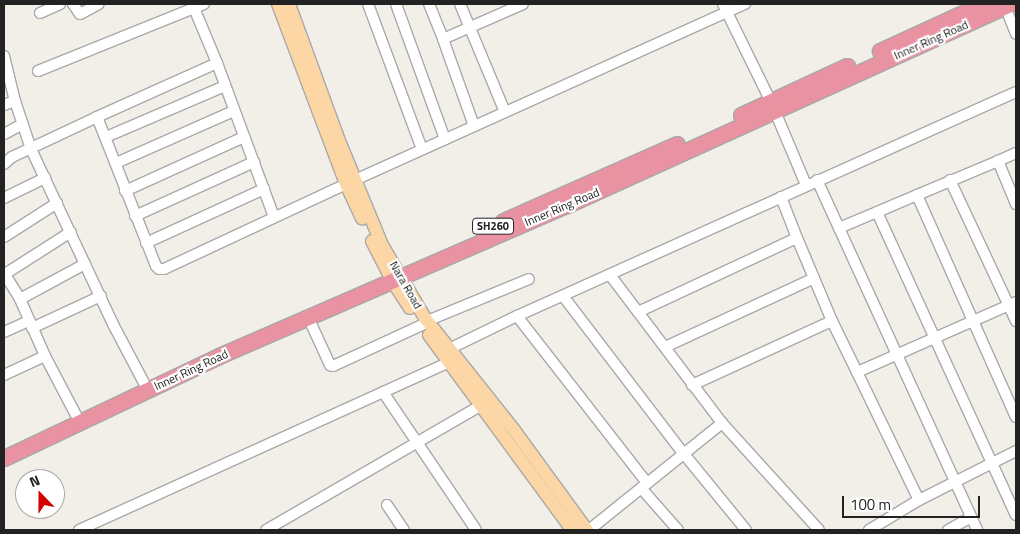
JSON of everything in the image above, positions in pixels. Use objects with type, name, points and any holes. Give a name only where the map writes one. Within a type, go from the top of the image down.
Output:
[{"type":"highway","name":"Inner Ring Road","points":[[772,107],[982,4]]},
{"type":"highway","name":"Inner Ring Road","points":[[4,448],[144,383],[1006,5]]},
{"type":"highway","name":"Inner Ring Road","points":[[4,458],[394,275]]},
{"type":"main road","name":"Nara Road","points":[[278,4],[350,182],[394,275],[448,363],[572,530]]},
{"type":"main road","name":"Nara Road","points":[[289,4],[350,182]]},
{"type":"main road","name":"Nara Road","points":[[424,323],[449,349],[514,430],[588,530]]},
{"type":"street","points":[[40,13],[60,4]]},
{"type":"street","points":[[73,4],[80,14],[99,4]]},
{"type":"street","points":[[38,71],[193,6],[204,4]]},
{"type":"street","points":[[368,4],[422,149]]},
{"type":"street","points":[[396,4],[445,139]]},
{"type":"street","points":[[429,4],[474,126]]},
{"type":"street","points":[[460,4],[505,112]]},
{"type":"street","points":[[443,39],[523,4]]},
{"type":"street","points":[[97,118],[156,266],[159,269],[164,269],[274,216],[505,112],[725,8],[745,4]]},
{"type":"street","points":[[1006,5],[1016,34]]},
{"type":"street","points":[[193,6],[274,216]]},
{"type":"street","points":[[725,8],[772,107],[806,185]]},
{"type":"street","points":[[4,58],[6,81],[16,101],[31,149],[144,383]]},
{"type":"street","points":[[4,164],[31,149],[216,63]]},
{"type":"street","points":[[106,137],[224,86]]},
{"type":"street","points":[[449,349],[817,180],[1016,92]]},
{"type":"street","points":[[4,105],[16,101]]},
{"type":"street","points":[[116,163],[234,111]]},
{"type":"street","points":[[4,134],[23,124]]},
{"type":"street","points":[[125,191],[244,137]]},
{"type":"street","points":[[839,228],[1016,153]]},
{"type":"street","points":[[998,161],[1016,204]]},
{"type":"street","points":[[135,216],[254,162]]},
{"type":"street","points":[[4,198],[45,178]]},
{"type":"street","points":[[817,180],[977,530]]},
{"type":"street","points":[[950,180],[1013,304],[1016,321]]},
{"type":"street","points":[[146,243],[264,189]]},
{"type":"street","points":[[917,195],[1016,418]]},
{"type":"street","points":[[780,197],[832,321],[918,500]]},
{"type":"street","points":[[4,237],[57,203]]},
{"type":"street","points":[[877,212],[994,463],[1016,515]]},
{"type":"street","points":[[71,232],[4,273],[8,285],[20,299],[45,356],[76,415]]},
{"type":"street","points":[[638,312],[797,238]]},
{"type":"street","points":[[20,299],[85,264]]},
{"type":"street","points":[[610,275],[722,423],[815,527],[803,530]]},
{"type":"street","points":[[665,348],[814,278]]},
{"type":"street","points":[[308,317],[330,365],[333,366],[424,323],[529,279]]},
{"type":"street","points":[[4,332],[31,324],[101,296]]},
{"type":"street","points":[[563,296],[684,454],[746,530]]},
{"type":"street","points":[[857,372],[934,336],[1013,304]]},
{"type":"street","points":[[518,316],[678,530]]},
{"type":"street","points":[[692,385],[832,321]]},
{"type":"street","points":[[4,375],[45,356]]},
{"type":"street","points":[[79,530],[448,363]]},
{"type":"street","points":[[383,392],[476,530]]},
{"type":"street","points":[[266,530],[480,406]]},
{"type":"street","points":[[588,530],[722,423]]},
{"type":"street","points":[[869,530],[918,500],[994,463],[1016,450]]},
{"type":"street","points":[[387,505],[404,530]]},
{"type":"street","points":[[948,530],[971,517]]}]
